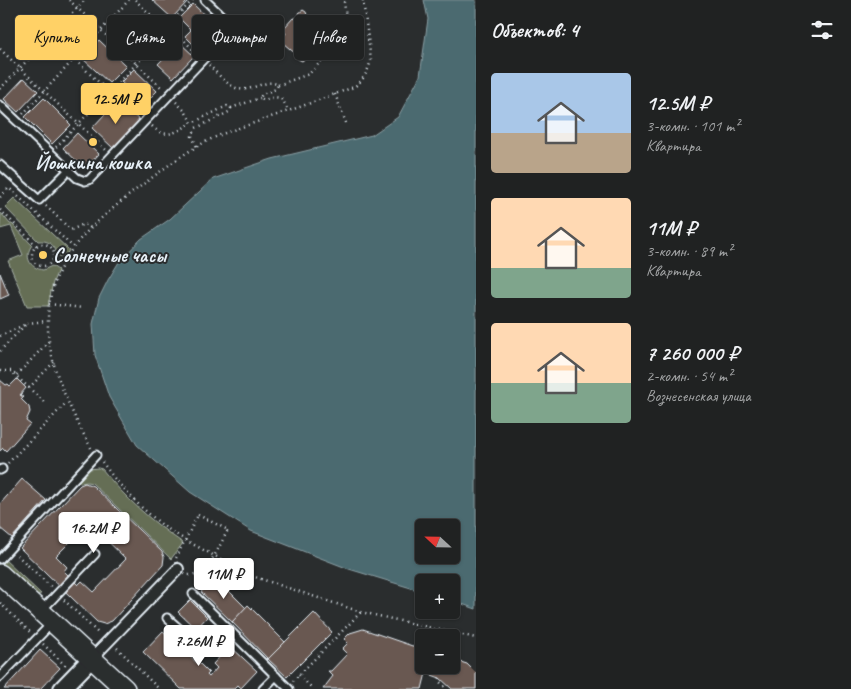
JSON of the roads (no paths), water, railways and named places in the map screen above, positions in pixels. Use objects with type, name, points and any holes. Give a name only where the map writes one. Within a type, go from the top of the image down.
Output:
[{"type":"main road","points":[[0,574],[125,689]]},
{"type":"street","points":[[62,689],[178,569]]},
{"type":"lane","points":[[0,105],[77,178],[89,180],[226,36],[230,28],[228,22],[205,0]]},
{"type":"lane","points":[[0,165],[39,200],[69,170]]},
{"type":"lane","points":[[0,559],[96,455]]},
{"type":"lane","points":[[0,677],[94,554]]},
{"type":"lane","points":[[193,594],[288,688]]},
{"type":"lane","points":[[167,618],[200,647],[210,647],[229,629]]},
{"type":"lane","points":[[263,689],[276,676]]},
{"type":"water","points":[[424,0],[476,0],[476,609],[460,603],[460,574],[415,574],[415,589],[349,569],[251,531],[190,492],[137,445],[109,397],[95,355],[93,324],[99,298],[119,262],[141,239],[170,219],[213,179],[272,159],[372,135],[398,117],[420,76],[428,19]]},
{"type":"place","name":"Йошкина кошка","points":[[93,142]]},
{"type":"place","name":"Солнечные часы","points":[[43,255]]}]
